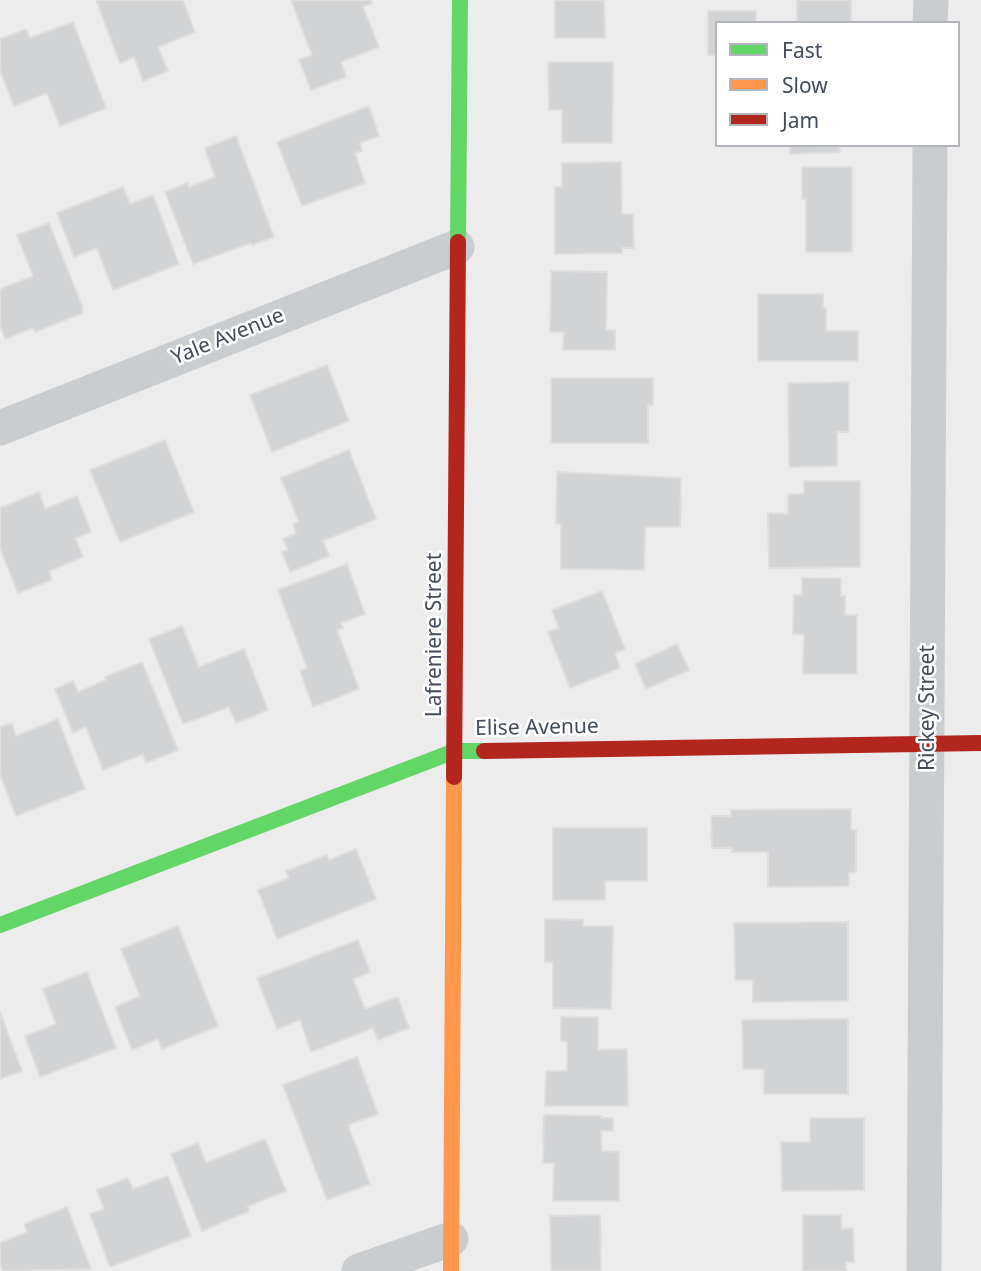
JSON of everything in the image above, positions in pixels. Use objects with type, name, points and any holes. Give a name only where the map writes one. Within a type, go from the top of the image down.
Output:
[{"type":"street","name":"Lafreniere Street","points":[[452,1255],[460,0]]},
{"type":"street","points":[[930,0],[930,21]]},
{"type":"street","name":"Rickey Street","points":[[924,1271],[930,147]]},
{"type":"street","name":"Yale Avenue","points":[[0,428],[457,247]]},
{"type":"street","name":"Elise Avenue","points":[[0,925],[455,751],[981,743]]},
{"type":"street","points":[[359,1271],[452,1255]]},
{"type":"building","points":[[96,0],[183,0],[195,32],[158,47],[168,71],[143,81],[134,57],[120,63]]},
{"type":"building","points":[[291,0],[371,0],[372,3],[363,7],[379,47],[341,62],[346,77],[311,90],[299,60],[312,55]]},
{"type":"building","points":[[555,0],[604,0],[605,38],[555,38]]},
{"type":"building","points":[[797,0],[851,0],[851,21],[797,21]]},
{"type":"building","points":[[708,11],[756,11],[756,21],[715,21],[715,55],[708,55]]},
{"type":"building","points":[[73,22],[106,108],[60,126],[47,93],[14,106],[0,70],[0,39],[26,29],[30,38]]},
{"type":"building","points":[[548,62],[613,62],[612,143],[562,143],[562,110],[549,110]]},
{"type":"building","points":[[369,106],[379,136],[360,143],[362,151],[355,153],[365,183],[302,206],[277,142]]},
{"type":"building","points":[[236,136],[274,237],[193,264],[165,192],[188,183],[189,187],[215,177],[205,148]]},
{"type":"building","points":[[790,147],[839,147],[840,152],[790,154]]},
{"type":"building","points":[[621,162],[622,214],[633,214],[634,248],[622,248],[622,253],[555,254],[555,187],[562,187],[562,163]]},
{"type":"building","points":[[802,167],[852,167],[852,252],[806,252],[806,199],[802,199]]},
{"type":"building","points":[[123,187],[130,204],[153,195],[179,264],[113,290],[97,248],[74,257],[57,213]]},
{"type":"building","points":[[49,223],[83,313],[35,332],[33,328],[5,339],[0,325],[0,289],[33,276],[17,235]]},
{"type":"building","points":[[551,271],[607,272],[606,330],[615,330],[615,350],[563,350],[564,332],[550,332]]},
{"type":"building","points":[[758,294],[823,294],[826,331],[858,331],[858,361],[758,361]]},
{"type":"building","points":[[327,365],[349,421],[272,452],[250,395]]},
{"type":"building","points":[[551,378],[653,378],[653,405],[648,405],[648,443],[551,443]]},
{"type":"building","points":[[849,382],[849,432],[837,432],[837,466],[789,467],[788,383]]},
{"type":"building","points":[[165,440],[194,512],[120,542],[90,470]]},
{"type":"building","points":[[349,450],[376,519],[323,541],[329,556],[290,572],[282,552],[288,550],[283,539],[296,533],[293,524],[299,522],[281,478]]},
{"type":"building","points":[[557,472],[681,478],[680,527],[645,527],[644,570],[561,569],[561,524],[556,524]]},
{"type":"building","points":[[804,481],[860,481],[860,567],[769,568],[768,513],[788,514],[788,494],[804,494]]},
{"type":"building","points":[[39,492],[45,509],[77,496],[91,532],[75,538],[83,557],[49,571],[52,580],[18,593],[0,548],[0,508]]},
{"type":"building","points":[[347,564],[365,614],[341,623],[343,628],[337,630],[359,689],[313,707],[300,671],[307,668],[278,590]]},
{"type":"building","points":[[802,578],[841,578],[845,615],[857,615],[857,674],[803,674],[804,634],[793,634],[794,595],[802,595]]},
{"type":"building","points":[[602,591],[625,649],[615,653],[620,668],[570,688],[548,632],[559,628],[552,610]]},
{"type":"building","points":[[182,626],[199,667],[244,649],[268,710],[236,723],[229,707],[183,724],[149,639]]},
{"type":"building","points":[[677,644],[689,670],[646,689],[635,664]]},
{"type":"building","points":[[142,662],[178,750],[146,763],[143,754],[103,770],[86,727],[73,733],[55,689],[73,681],[78,692],[106,680],[105,677]]},
{"type":"building","points":[[58,719],[85,789],[16,816],[0,774],[0,727],[12,723],[16,736]]},
{"type":"building","points":[[851,809],[851,830],[856,830],[856,872],[849,873],[849,886],[768,887],[768,852],[732,852],[732,848],[712,848],[711,816],[731,816],[731,810]]},
{"type":"building","points":[[553,828],[647,828],[647,881],[605,881],[605,900],[553,900]]},
{"type":"building","points":[[356,849],[376,899],[277,939],[258,890],[289,878],[286,871],[327,855],[329,860]]},
{"type":"building","points":[[545,919],[583,920],[583,926],[613,926],[611,1009],[553,1008],[553,962],[545,962]]},
{"type":"building","points":[[848,922],[848,1001],[753,1002],[753,980],[735,980],[734,923]]},
{"type":"building","points":[[178,926],[218,1026],[162,1049],[158,1039],[132,1050],[115,1007],[140,996],[121,949]]},
{"type":"building","points":[[358,940],[370,972],[353,979],[365,1009],[398,997],[409,1028],[378,1040],[373,1028],[311,1052],[300,1020],[277,1029],[257,978]]},
{"type":"building","points":[[87,972],[116,1048],[40,1077],[25,1036],[56,1024],[43,989]]},
{"type":"building","points":[[0,1012],[22,1071],[0,1079]]},
{"type":"building","points":[[561,1017],[598,1017],[598,1050],[627,1049],[628,1106],[545,1106],[546,1071],[567,1071],[567,1042],[561,1041]]},
{"type":"building","points":[[848,1019],[848,1094],[764,1094],[764,1069],[743,1069],[742,1020]]},
{"type":"building","points":[[357,1057],[378,1114],[348,1125],[370,1184],[327,1200],[283,1085]]},
{"type":"building","points":[[544,1115],[613,1118],[613,1131],[601,1131],[602,1151],[619,1152],[619,1201],[553,1201],[554,1163],[543,1163]]},
{"type":"building","points":[[810,1118],[864,1118],[864,1190],[782,1191],[781,1142],[810,1142]]},
{"type":"building","points":[[265,1139],[286,1191],[248,1206],[249,1211],[202,1231],[171,1154],[198,1143],[206,1163]]},
{"type":"building","points":[[168,1176],[191,1236],[110,1267],[90,1214],[104,1209],[97,1190],[128,1178],[133,1189]]},
{"type":"building","points":[[67,1207],[91,1269],[3,1271],[0,1263],[0,1243],[27,1232],[24,1224]]},
{"type":"building","points":[[600,1215],[601,1271],[551,1271],[550,1216]]},
{"type":"building","points":[[803,1215],[841,1215],[842,1229],[853,1228],[854,1262],[846,1262],[846,1271],[803,1271]]},
{"type":"traffic: fast","points":[[458,242],[460,0]]},
{"type":"traffic: fast","points":[[0,925],[455,751],[484,751]]},
{"type":"traffic: slow","points":[[451,1271],[454,777]]},
{"type":"traffic: jam","points":[[454,777],[458,242]]},
{"type":"traffic: jam","points":[[484,751],[981,743]]}]
